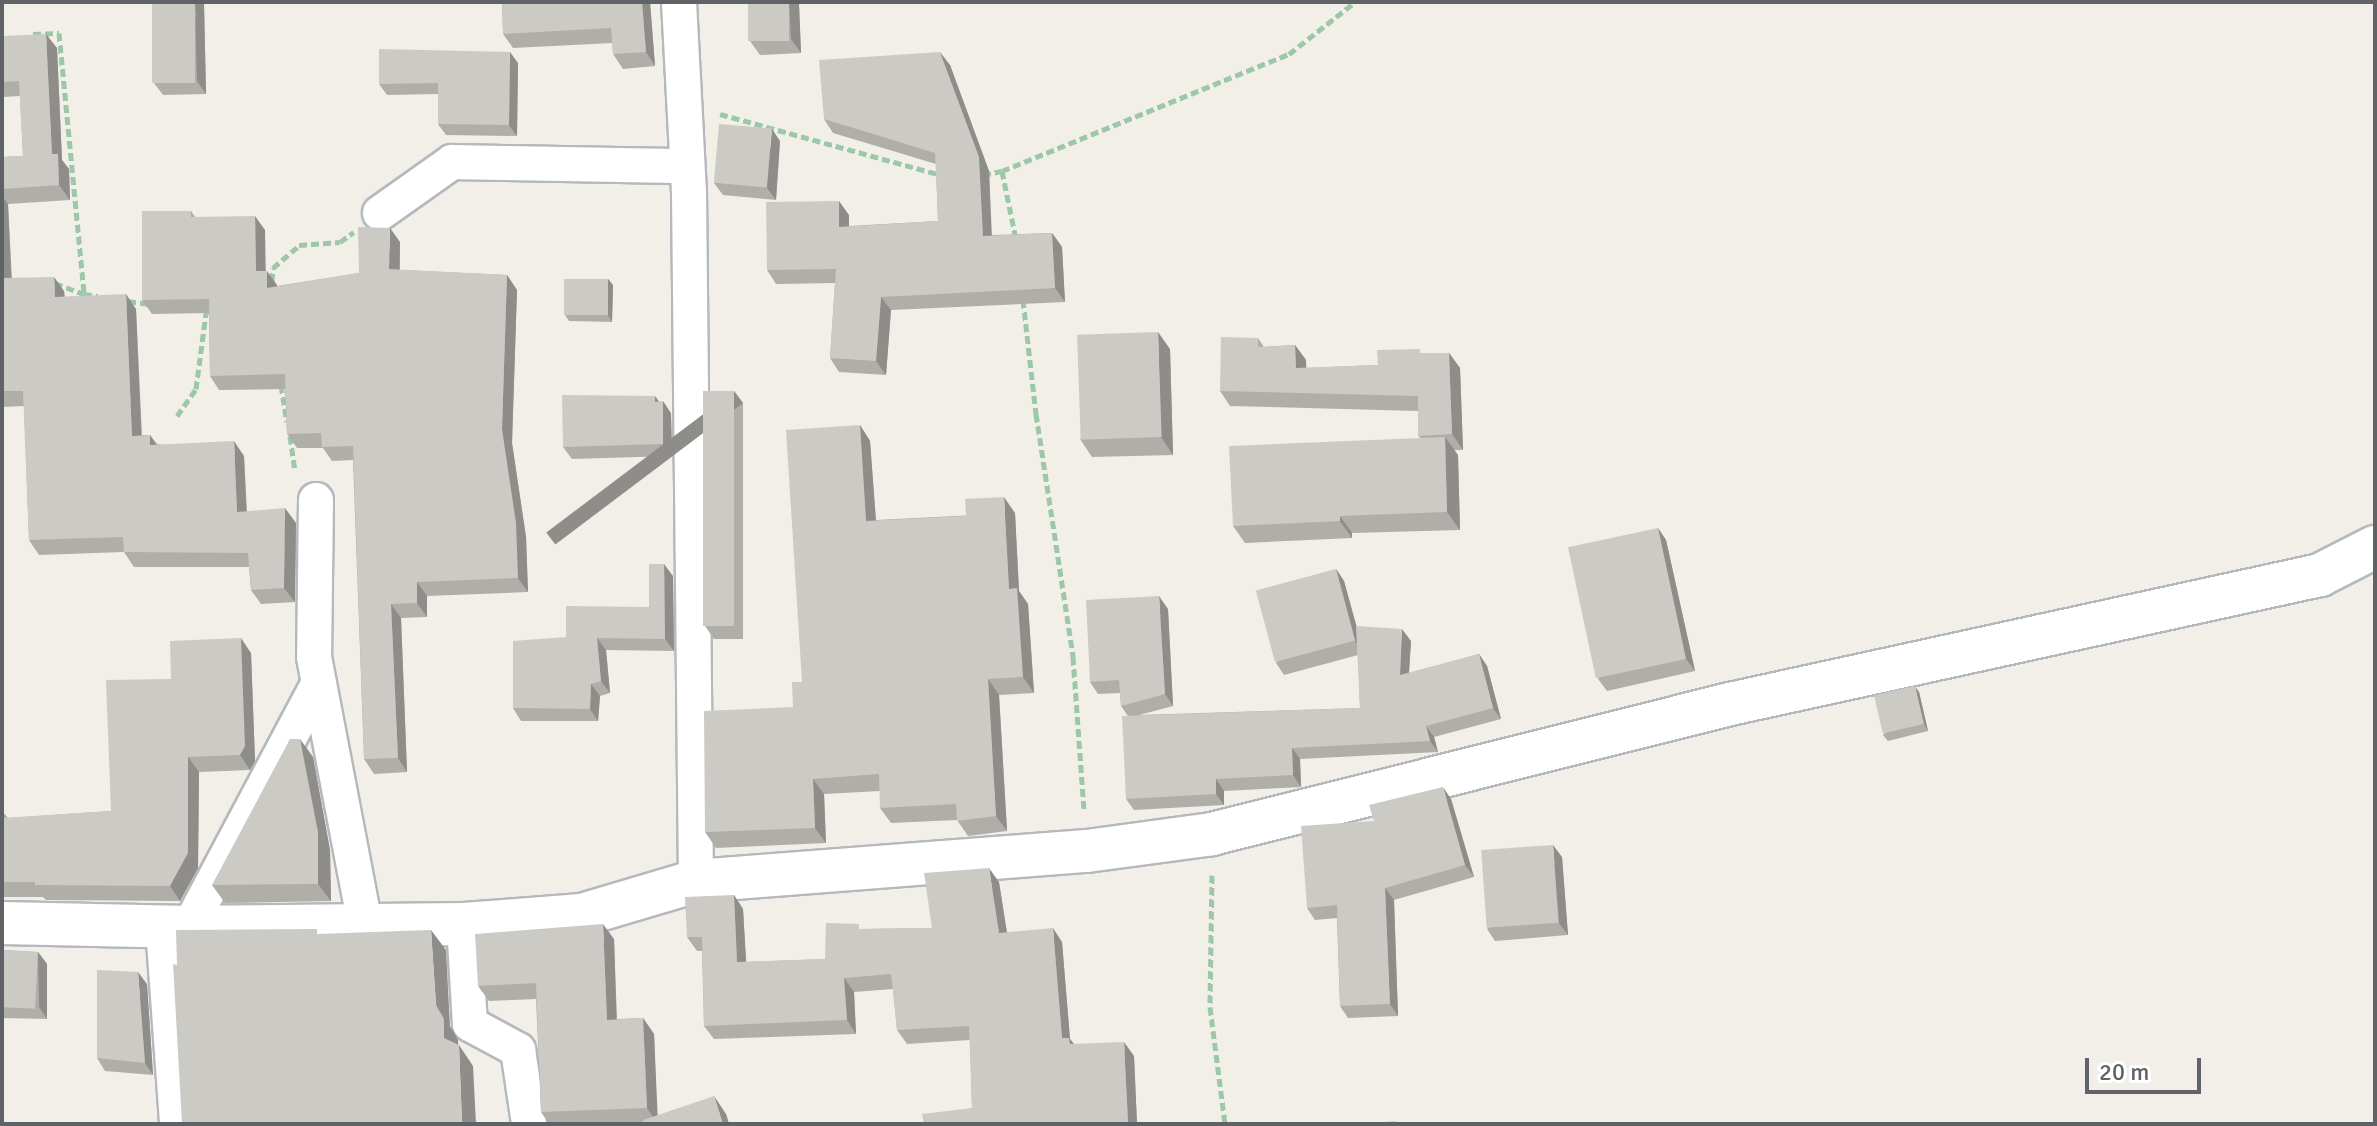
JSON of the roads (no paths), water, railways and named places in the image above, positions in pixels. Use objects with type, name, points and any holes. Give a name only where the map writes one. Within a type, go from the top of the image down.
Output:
[{"type":"street","points":[[679,2],[687,166],[696,881]]},
{"type":"street","points":[[380,213],[452,162],[687,166]]},
{"type":"street","points":[[316,500],[314,657],[365,925]]},
{"type":"street","points":[[2,923],[176,927],[464,924],[582,915],[696,881],[1087,851],[1212,834],[1730,704],[2320,575],[2375,547]]},
{"type":"street","points":[[177,1124],[176,927],[319,683]]},
{"type":"street","points":[[464,924],[470,1024],[518,1050],[529,1124]]}]
